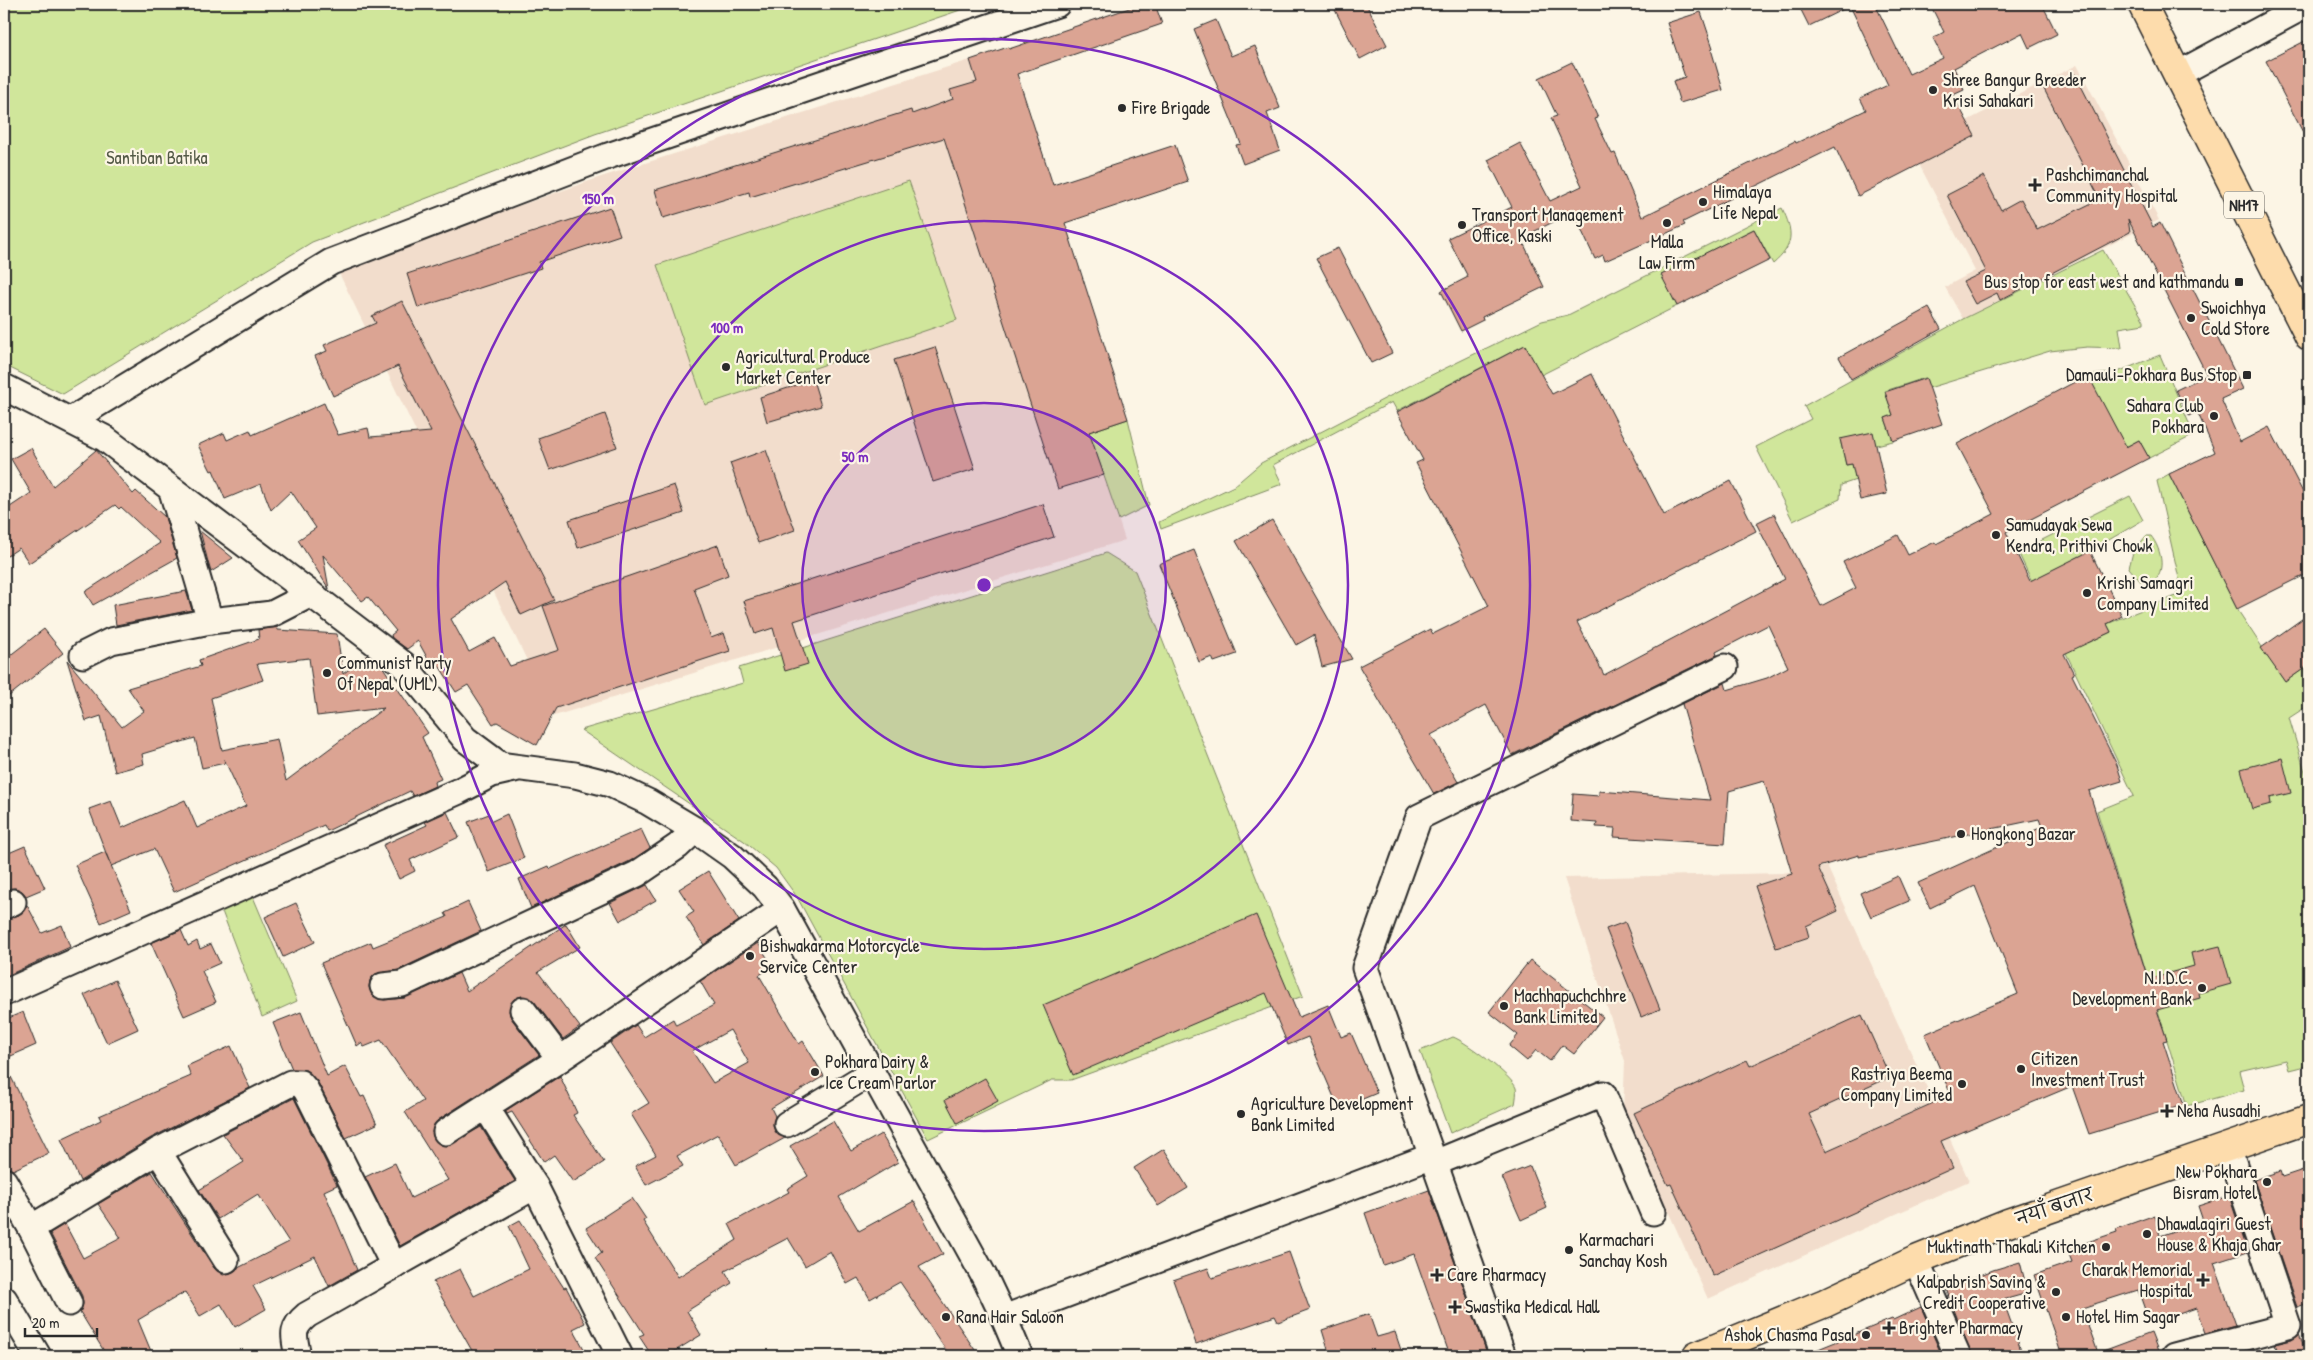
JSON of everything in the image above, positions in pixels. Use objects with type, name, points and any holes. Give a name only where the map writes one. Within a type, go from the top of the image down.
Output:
[{"type":"main road","name":"NH17","points":[[2142,4],[2309,336]]},
{"type":"main road","name":"नयाँ बजार","points":[[1697,1356],[1825,1303],[1916,1260],[2008,1223],[2309,1120]]},
{"type":"street","points":[[71,420],[331,262],[608,156],[1057,4]]},
{"type":"street","points":[[2178,74],[2308,4]]},
{"type":"street","points":[[4,387],[104,438],[172,491],[312,594],[403,664],[465,739],[500,765],[514,769],[575,775],[610,784],[648,802],[695,830],[732,856],[765,887],[782,909],[872,1072],[1004,1318],[1020,1356]]},
{"type":"street","points":[[172,491],[210,621]]},
{"type":"street","points":[[83,656],[111,641],[210,621],[272,614],[312,594]]},
{"type":"street","points":[[1503,1356],[1365,968],[1419,817],[1725,667]]},
{"type":"street","points":[[4,993],[459,791],[492,774],[514,769]]},
{"type":"street","points":[[383,986],[402,984],[637,874],[678,846],[695,830]]},
{"type":"street","points":[[446,1132],[560,1060],[782,909]]},
{"type":"street","points":[[523,1010],[560,1060]]},
{"type":"street","points":[[788,1124],[872,1072]]},
{"type":"street","points":[[31,1228],[158,1151],[291,1083],[300,1083],[306,1090],[394,1266]]},
{"type":"street","points":[[1004,1318],[1433,1160],[1603,1094],[1653,1212]]},
{"type":"street","points":[[486,1107],[535,1186],[620,1356]]},
{"type":"street","points":[[2174,1356],[2288,1326],[2228,1148]]},
{"type":"street","points":[[158,1151],[226,1260]]},
{"type":"street","points":[[4,1181],[31,1228],[69,1303]]},
{"type":"street","points":[[298,1356],[293,1332],[299,1322],[307,1315],[535,1186]]},
{"type":"street","points":[[1916,1260],[1958,1356]]},
{"type":"street","points":[[4,1299],[38,1356]]},
{"type":"shaded area","name":"Agricultural Produce Market Center","points":[[970,60],[1125,540],[554,716],[337,269],[601,177]]},
{"type":"shaded area","name":"Pashchimanchal Community Hospital","points":[[2077,65],[2159,220],[1963,319],[1945,287],[1975,271],[1911,149]]},
{"type":"shaded area","points":[[1827,866],[1969,1181],[1708,1299],[1623,1112],[1625,1061],[1564,878],[1782,873]],"holes":[[[1788,875],[1809,937],[1776,948],[1755,887]],[[1625,922],[1660,1009],[1641,1016],[1606,929]],[[1747,1060],[1781,1133],[1668,1185],[1634,1113]],[[1925,1106],[1953,1167],[1713,1276],[1685,1215]]]},
{"type":"green space","name":"Santiban Batika","points":[[4,4],[978,4],[595,134],[312,242],[63,394],[4,365]]},
{"type":"green space","points":[[909,181],[957,320],[705,405],[657,265]]},
{"type":"green space","points":[[1782,208],[1789,224],[1790,238],[1785,251],[1773,264],[1754,229],[1662,275],[1677,306],[1541,375],[1525,345],[1397,411],[1392,402],[1273,465],[1282,484],[1161,529],[1159,522],[1234,486],[1261,463],[1413,384],[1542,321],[1568,315]]},
{"type":"green space","points":[[2103,250],[2144,321],[2144,324],[2119,328],[2122,348],[2087,347],[2050,351],[1929,388],[1925,378],[1885,391],[1893,415],[1885,418],[1893,441],[1860,449],[1840,439],[1846,465],[1852,464],[1856,480],[1841,485],[1840,499],[1793,521],[1756,447],[1811,419],[1804,406],[1963,319]]},
{"type":"green space","points":[[2160,355],[2194,435],[2149,458],[2139,440],[2030,496],[2088,375],[2115,373]]},
{"type":"green space","points":[[1128,419],[1149,505],[1119,520],[1089,432]]},
{"type":"green space","points":[[2169,474],[2237,609],[2285,682],[2309,665],[2309,705],[2289,718],[2309,785],[2309,1065],[2289,1070],[2286,1060],[2239,1071],[2244,1090],[2187,1106],[2097,811],[2134,796],[2018,552],[2130,496],[2143,520],[2052,571],[2088,643],[2111,632],[2107,624],[2176,596],[2180,583],[2157,481]]},
{"type":"green space","points":[[2146,536],[2151,536],[2155,542],[2161,562],[2161,569],[2158,575],[2148,584],[2142,583],[2129,568],[2133,552]]},
{"type":"green space","points":[[1106,553],[1135,571],[1303,996],[1071,1080],[1052,1080],[928,1139],[797,897],[776,868],[744,841],[581,730],[743,683],[739,668]]},
{"type":"green space","points":[[251,892],[297,1001],[262,1017],[220,906]]},
{"type":"green space","points":[[1453,1037],[1467,1045],[1506,1076],[1516,1088],[1516,1094],[1515,1104],[1450,1133],[1420,1051]]},
{"type":"building","points":[[1141,4],[1155,4],[1162,24],[1017,74],[1053,185],[1175,145],[1188,182],[1065,223],[1128,419],[1089,432],[1104,475],[1058,489],[944,138],[750,197],[749,192],[663,218],[655,190],[911,110],[912,114],[953,99],[950,90],[977,82],[970,60],[1008,47],[1009,49]]},
{"type":"building","points":[[1332,4],[1366,4],[1387,45],[1360,59]]},
{"type":"building","points":[[1798,4],[1875,4],[1909,74],[1943,58],[1933,38],[1944,32],[1930,4],[2042,4],[2057,34],[2029,48],[2022,33],[1954,68],[1964,90],[1953,95],[1975,136],[1858,196],[1835,147],[1683,222],[1685,225],[1605,261],[1603,255],[1595,259],[1573,212],[1521,238],[1544,287],[1482,317],[1483,320],[1461,331],[1441,291],[1468,277],[1448,238],[1512,207],[1488,160],[1520,143],[1550,201],[1582,186],[1551,118],[1557,116],[1539,78],[1572,62],[1598,118],[1595,119],[1612,154],[1615,153],[1642,217],[1795,141],[1796,143],[1866,110],[1860,98],[1888,85],[1850,6],[1809,26]]},
{"type":"building","points":[[1701,12],[1713,48],[1711,49],[1723,90],[1680,103],[1673,81],[1685,77],[1667,23]]},
{"type":"building","points":[[1216,20],[1231,56],[1255,46],[1280,108],[1267,113],[1280,150],[1243,164],[1236,145],[1241,144],[1194,29]]},
{"type":"building","points":[[2309,39],[2309,144],[2266,61]]},
{"type":"building","points":[[2075,74],[2153,227],[2160,223],[2243,389],[2221,399],[2240,442],[2269,427],[2309,504],[2309,573],[2237,609],[2169,474],[2215,452],[2197,411],[2189,416],[2176,390],[2207,375],[2128,219],[2130,232],[2000,300],[1997,293],[1975,304],[1963,282],[1986,271],[1947,195],[1984,176],[2001,210],[2021,199],[2037,230],[2100,199],[2044,89]]},
{"type":"building","points":[[610,207],[620,235],[539,262],[541,268],[418,308],[407,274]]},
{"type":"building","points":[[1754,229],[1770,260],[1677,306],[1661,275]]},
{"type":"building","points":[[1338,248],[1392,353],[1371,363],[1316,258]]},
{"type":"building","points":[[402,301],[554,600],[521,615],[505,582],[451,619],[469,652],[495,638],[510,666],[559,650],[543,606],[718,545],[728,575],[694,588],[711,638],[724,633],[730,651],[556,708],[537,745],[497,722],[493,724],[468,685],[456,692],[434,658],[429,661],[418,641],[407,649],[392,638],[391,635],[396,631],[368,597],[362,601],[323,555],[329,589],[298,540],[316,528],[291,491],[271,510],[261,484],[225,499],[213,470],[211,471],[198,445],[224,433],[227,440],[250,430],[252,435],[324,403],[338,435],[368,428],[370,437],[431,432],[398,366],[333,396],[315,356],[327,351],[324,345],[376,323],[372,316]]},
{"type":"building","points":[[1929,308],[1941,329],[1851,379],[1839,357]]},
{"type":"building","points":[[1525,345],[1552,394],[1592,374],[1664,515],[1731,481],[1756,531],[1577,622],[1604,675],[1785,579],[1756,523],[1774,514],[1821,606],[1856,588],[1843,562],[1898,535],[1908,555],[1935,542],[1936,544],[1994,514],[1957,444],[2088,375],[2126,447],[2139,440],[2149,458],[2006,532],[2030,581],[2090,551],[2122,616],[2107,624],[2111,632],[2064,654],[2074,674],[2072,675],[2117,765],[2122,781],[2089,791],[2148,979],[2194,966],[2191,953],[2220,946],[2231,984],[2199,993],[2200,998],[2157,1010],[2167,1040],[2163,1041],[2184,1105],[2089,1134],[2072,1086],[1941,1141],[1953,1168],[1713,1276],[1671,1184],[1668,1185],[1634,1113],[1747,1060],[1750,1066],[1862,1015],[1890,1077],[1809,1114],[1826,1151],[1951,1095],[1925,1034],[2018,994],[1975,886],[1930,908],[1918,883],[2042,827],[2039,819],[1859,857],[1859,855],[1818,867],[1838,911],[1806,926],[1809,937],[1776,948],[1755,886],[1792,874],[1764,781],[1729,791],[1725,844],[1614,837],[1615,828],[1596,827],[1597,823],[1571,821],[1573,794],[1599,796],[1599,791],[1710,800],[1682,704],[1725,683],[1727,690],[1767,678],[1788,667],[1768,625],[1716,652],[1717,655],[1512,755],[1486,705],[1431,735],[1458,782],[1434,794],[1359,666],[1430,629],[1433,634],[1489,606],[1416,463],[1423,460],[1397,412]]},
{"type":"building","points":[[935,347],[975,469],[933,482],[894,360]]},
{"type":"building","points":[[1926,378],[1942,424],[1893,441],[1885,418],[1893,415],[1885,392]]},
{"type":"building","points":[[813,380],[821,406],[767,422],[760,397]]},
{"type":"building","points":[[605,414],[617,447],[550,470],[538,438]]},
{"type":"building","points":[[1873,432],[1887,494],[1860,500],[1852,464],[1846,465],[1840,439]]},
{"type":"building","points":[[31,448],[53,486],[96,450],[133,494],[136,491],[165,517],[177,558],[93,605],[85,592],[160,543],[121,507],[119,509],[115,505],[29,563],[19,548],[4,558],[4,511],[31,493],[11,459]]},
{"type":"building","points":[[766,450],[795,530],[758,543],[730,463]]},
{"type":"building","points":[[674,485],[684,513],[578,548],[569,520]]},
{"type":"building","points":[[1043,504],[1054,537],[794,621],[808,664],[785,671],[773,628],[755,634],[744,601]]},
{"type":"building","points":[[1272,520],[1352,659],[1322,667],[1314,635],[1296,645],[1236,541]]},
{"type":"building","points":[[200,531],[233,558],[211,572]]},
{"type":"building","points":[[1194,550],[1237,654],[1214,662],[1212,657],[1199,662],[1159,564]]},
{"type":"building","points":[[186,591],[192,610],[116,625],[113,605]]},
{"type":"building","points":[[2309,614],[2309,665],[2285,682],[2261,648]]},
{"type":"building","points":[[277,627],[278,630],[337,634],[343,674],[367,655],[382,666],[428,733],[422,737],[441,779],[434,782],[435,786],[413,796],[410,791],[327,831],[324,825],[174,892],[154,849],[111,866],[89,809],[111,801],[122,828],[185,800],[197,828],[246,806],[224,759],[225,763],[202,768],[195,738],[142,754],[144,764],[115,772],[101,716],[86,721],[67,660],[122,727],[144,711],[128,688],[201,666],[199,660],[259,639],[258,630]],"holes":[[[309,658],[317,716],[384,708],[286,781],[277,739],[222,750],[211,698],[263,680],[257,664]]]},
{"type":"building","points":[[44,629],[63,653],[4,700],[4,660]]},
{"type":"building","points":[[2282,758],[2291,793],[2270,798],[2271,804],[2252,809],[2241,769]]},
{"type":"building","points":[[447,812],[459,837],[410,860],[415,871],[399,879],[383,845],[427,825],[425,822]]},
{"type":"building","points":[[489,814],[492,821],[507,814],[524,858],[489,872],[468,822]]},
{"type":"building","points":[[641,829],[650,848],[630,861],[531,908],[519,879],[549,866],[550,869]]},
{"type":"building","points":[[25,846],[45,888],[26,896],[22,891],[15,888],[4,890],[4,855]]},
{"type":"building","points":[[105,852],[131,910],[101,923],[75,865]]},
{"type":"building","points":[[708,871],[739,921],[704,945],[686,917],[694,912],[679,889]]},
{"type":"building","points":[[1898,876],[1909,901],[1871,917],[1860,893]]},
{"type":"building","points":[[647,885],[656,900],[620,921],[610,903]]},
{"type":"building","points":[[468,902],[481,931],[398,970],[375,974],[370,980],[369,987],[372,995],[384,1000],[404,998],[459,973],[467,991],[566,924],[580,947],[538,972],[580,1027],[563,1039],[534,1001],[522,996],[514,999],[509,1011],[511,1018],[539,1055],[438,1120],[432,1132],[434,1139],[439,1144],[447,1146],[481,1127],[515,1181],[400,1246],[365,1177],[395,1163],[411,1198],[448,1180],[405,1112],[423,1101],[381,1040],[364,1047],[361,1043],[357,1046],[321,963],[371,942],[373,947],[447,917],[445,913]]},
{"type":"building","points":[[296,903],[315,942],[283,957],[265,917]]},
{"type":"building","points":[[27,905],[42,933],[62,925],[70,947],[4,977],[4,920],[19,915]]},
{"type":"building","points":[[1256,915],[1299,1017],[1328,1005],[1341,1037],[1351,1033],[1377,1093],[1339,1109],[1308,1037],[1288,1045],[1266,993],[1073,1075],[1043,1005]]},
{"type":"building","points":[[1625,922],[1660,1009],[1641,1017],[1606,929]]},
{"type":"building","points":[[181,930],[188,946],[197,941],[200,949],[211,944],[220,963],[202,971],[216,1002],[184,1016],[151,943]]},
{"type":"building","points":[[758,943],[773,967],[759,975],[799,1044],[803,1041],[824,1076],[771,1108],[775,1116],[773,1124],[775,1131],[785,1138],[736,1165],[718,1134],[677,1156],[683,1166],[646,1185],[635,1166],[656,1155],[631,1114],[649,1103],[610,1043],[636,1025],[644,1037],[673,1019],[676,1025],[714,1005],[700,981]],"holes":[[[730,1030],[749,1063],[713,1083],[692,1051]]]},
{"type":"building","points":[[1530,960],[1603,1017],[1574,1054],[1562,1045],[1550,1061],[1536,1050],[1527,1061],[1509,1046],[1518,1035],[1489,1012]]},
{"type":"building","points":[[115,980],[138,1029],[107,1043],[84,995]]},
{"type":"building","points":[[23,1012],[36,1045],[4,1059],[4,1020]]},
{"type":"building","points":[[301,1012],[327,1076],[345,1066],[361,1097],[364,1096],[377,1124],[346,1138],[317,1081],[306,1070],[292,1069],[273,1023]]},
{"type":"building","points":[[231,1046],[250,1088],[151,1138],[80,1181],[61,1139],[101,1120],[99,1116],[191,1076],[187,1066]]},
{"type":"building","points":[[4,1063],[49,1153],[13,1170],[4,1167]]},
{"type":"building","points":[[560,1076],[577,1113],[573,1115],[604,1162],[573,1182],[554,1155],[544,1162],[512,1112],[507,1114],[505,1111]]},
{"type":"building","points":[[985,1078],[998,1101],[957,1123],[945,1100]]},
{"type":"building","points":[[294,1098],[337,1185],[324,1191],[357,1270],[329,1286],[315,1256],[253,1286],[266,1309],[235,1327],[221,1304],[200,1316],[185,1292],[138,1320],[153,1356],[107,1356],[80,1312],[83,1304],[82,1296],[50,1233],[65,1224],[83,1258],[121,1238],[98,1204],[152,1172],[214,1268],[223,1275],[233,1272],[289,1242],[258,1194],[218,1219],[199,1190],[244,1162],[223,1134]]},
{"type":"building","points":[[833,1121],[851,1151],[881,1134],[898,1162],[839,1197],[859,1231],[914,1201],[943,1254],[919,1267],[979,1356],[950,1356],[900,1282],[870,1299],[858,1278],[847,1284],[830,1251],[805,1266],[788,1238],[725,1271],[732,1283],[687,1311],[701,1335],[667,1356],[652,1356],[639,1336],[644,1334],[595,1258],[602,1253],[586,1228],[632,1198],[646,1219],[643,1221],[678,1277],[737,1240],[729,1224],[789,1192],[787,1189],[808,1176],[790,1146]]},
{"type":"building","points":[[1164,1149],[1188,1188],[1158,1206],[1134,1168]]},
{"type":"building","points":[[1530,1166],[1547,1208],[1521,1220],[1502,1177]]},
{"type":"building","points":[[2309,1168],[2309,1303],[2297,1307],[2254,1180],[2280,1171],[2282,1177]]},
{"type":"building","points":[[1429,1190],[1488,1356],[1450,1356],[1414,1254],[1383,1265],[1365,1213]]},
{"type":"building","points":[[2229,1196],[2248,1252],[2214,1263],[2236,1325],[2205,1333],[2196,1308],[2150,1324],[2138,1290],[2082,1308],[2097,1350],[2078,1356],[2062,1356],[2034,1275],[2072,1262],[2067,1249],[2117,1232],[2116,1229],[2155,1215],[2160,1236],[2203,1221],[2198,1206]]},
{"type":"building","points":[[520,1220],[564,1288],[566,1287],[585,1323],[573,1329],[588,1356],[475,1356],[433,1282],[460,1269],[474,1296],[529,1269],[509,1226]]},
{"type":"building","points":[[1289,1252],[1310,1310],[1278,1322],[1275,1316],[1196,1344],[1173,1280],[1208,1268],[1212,1278]]},
{"type":"building","points":[[2020,1262],[2028,1293],[2003,1300],[2023,1356],[1972,1356],[1946,1289],[1993,1270]]},
{"type":"building","points":[[1921,1307],[1942,1356],[1801,1356],[1893,1320]]},
{"type":"building","points":[[1369,1314],[1377,1337],[1395,1332],[1403,1356],[1330,1356],[1322,1330]]},
{"type":"building","points":[[2151,1333],[2160,1356],[2095,1356],[2095,1354]]},
{"type":"building","points":[[2299,1334],[2307,1356],[2280,1356],[2275,1344],[2292,1340]]},
{"type":"place","name":"Shree Bangur Breeder Krisi Sahakari","points":[[1933,90]]},
{"type":"place","name":"Fire Brigade","points":[[1122,108]]},
{"type":"place","name":"Pashchimanchal Community Hospital","points":[[2035,185]]},
{"type":"place","name":"Himalaya Life Nepal","points":[[1703,202]]},
{"type":"place","name":"Malla Law Firm","points":[[1667,223]]},
{"type":"place","name":"Transport Management Office, Kaski","points":[[1462,225]]},
{"type":"place","name":"Bus stop for east west and kathmandu","points":[[2239,282]]},
{"type":"place","name":"Swoichhya Cold Store","points":[[2191,318]]},
{"type":"place","name":"Agricultural Produce Market Center","points":[[726,367]]},
{"type":"place","name":"Damauli-Pokhara Bus Stop","points":[[2247,375]]},
{"type":"place","name":"Sahara Club Pokhara","points":[[2214,416]]},
{"type":"place","name":"Samudayak Sewa Kendra, Prithivi Chowk","points":[[1996,535]]},
{"type":"place","name":"Krishi Samagri Company Limited","points":[[2087,593]]},
{"type":"place","name":"Communist Party Of Nepal (UML)","points":[[327,673]]},
{"type":"place","name":"Hongkong Bazar","points":[[1961,834]]},
{"type":"place","name":"Bishwakarma Motorcycle Service Center","points":[[750,956]]},
{"type":"place","name":"N.I.D.C. Development Bank","points":[[2202,988]]},
{"type":"place","name":"Machhapuchchhre Bank Limited","points":[[1504,1006]]},
{"type":"place","name":"Citizen Investment Trust","points":[[2021,1069]]},
{"type":"place","name":"Pokhara Dairy & Ice Cream Parlor","points":[[815,1072]]},
{"type":"place","name":"Rastriya Beema Company Limited","points":[[1962,1084]]},
{"type":"place","name":"Neha Ausadhi","points":[[2167,1111]]},
{"type":"place","name":"Agriculture Development Bank Limited","points":[[1241,1114]]},
{"type":"place","name":"New Pokhara Bisram Hotel","points":[[2267,1182]]},
{"type":"place","name":"Dhawalagiri Guest House & Khaja Ghar","points":[[2147,1234]]},
{"type":"place","name":"Muktinath Thakali Kitchen","points":[[2106,1247]]},
{"type":"place","name":"Karmachari Sanchay Kosh","points":[[1569,1250]]},
{"type":"place","name":"Care Pharmacy","points":[[1437,1275]]},
{"type":"place","name":"Charak Memorial Hospital","points":[[2203,1280]]},
{"type":"place","name":"Kalpabrish Saving & Credit Cooperative","points":[[2056,1292]]},
{"type":"place","name":"Swastika Medical Hall","points":[[1455,1307]]},
{"type":"place","name":"Rana Hair Saloon","points":[[946,1317]]},
{"type":"place","name":"Hotel Him Sagar","points":[[2066,1317]]},
{"type":"place","name":"Brighter Pharmacy","points":[[1889,1328]]},
{"type":"place","name":"Ashok Chasma Pasal","points":[[1866,1335]]}]
